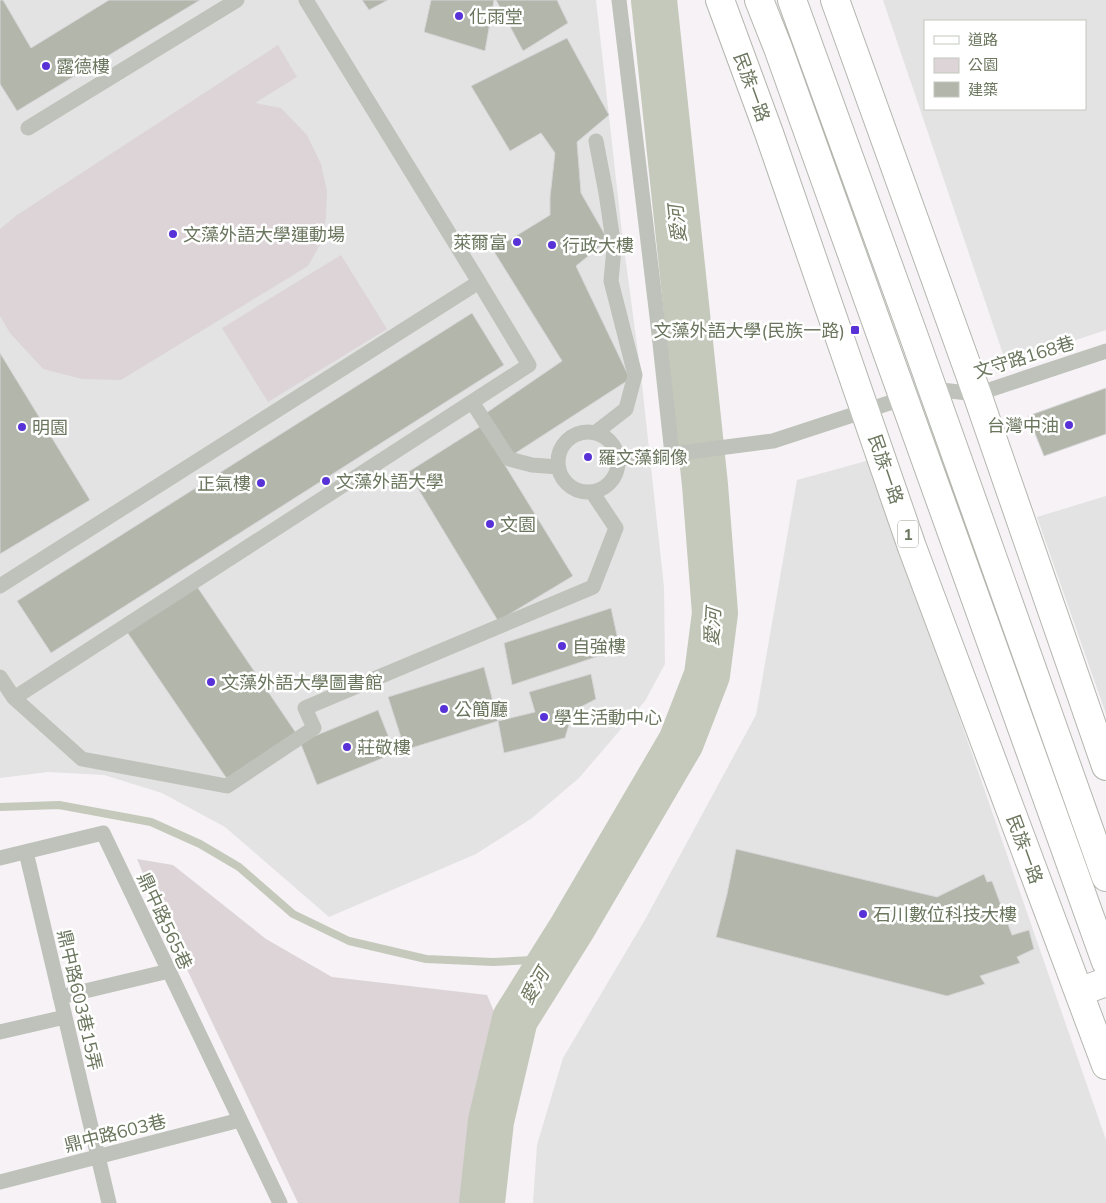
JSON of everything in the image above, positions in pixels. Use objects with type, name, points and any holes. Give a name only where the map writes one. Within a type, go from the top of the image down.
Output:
[{"type":"main road","name":"民族一路","points":[[720,0],[772,142],[916,556],[1106,1065]]},
{"type":"main road","points":[[759,0],[778,48],[1106,962]]},
{"type":"main road","points":[[792,0],[1106,877]]},
{"type":"main road","points":[[835,0],[977,394],[1106,766]]},
{"type":"main road","points":[[992,556],[1028,541]]},
{"type":"main road","points":[[988,751],[1025,737]]},
{"type":"main road","points":[[1079,992],[1106,982]]},
{"type":"lane","points":[[28,128],[237,0]]},
{"type":"lane","points":[[14,698],[528,365],[306,0]]},
{"type":"lane","points":[[619,0],[672,454]]},
{"type":"lane","points":[[595,433],[626,409],[635,375],[610,281],[614,248],[596,141]]},
{"type":"lane","points":[[0,586],[479,282]]},
{"type":"lane","name":"文守路168巷","points":[[618,459],[773,441],[932,389],[977,394],[1106,351]]},
{"type":"lane","points":[[472,402],[509,459],[558,467]]},
{"type":"lane","points":[[585,432],[595,433],[604,437],[616,450],[617,468],[614,477],[601,489],[592,492],[582,492],[566,483],[561,476],[558,458],[561,448],[567,440],[585,432]]},
{"type":"lane","points":[[0,677],[14,698],[82,759],[227,786],[314,728],[305,708],[593,587],[616,528],[592,492]]},
{"type":"lane","name":"鼎中路565巷","points":[[0,858],[103,833],[280,1203]]},
{"type":"lane","name":"鼎中路603巷15弄","points":[[26,852],[109,1203]]},
{"type":"lane","points":[[60,997],[169,972]]},
{"type":"lane","points":[[0,1032],[64,1017]]},
{"type":"lane","name":"鼎中路603巷","points":[[0,1182],[240,1120]]},
{"type":"shaded area","name":"文藻外語大學","points":[[0,0],[596,0],[622,233],[641,375],[664,587],[665,664],[645,701],[579,778],[532,818],[476,854],[329,917],[225,827],[162,793],[104,775],[48,772],[0,778]]},
{"type":"shaded area","points":[[883,0],[1106,0],[1106,330],[1006,363]]},
{"type":"shaded area","points":[[870,460],[1106,1140],[1106,1203],[533,1203],[537,1145],[563,1058],[646,918],[756,715],[797,480]]},
{"type":"shaded area","points":[[1106,496],[1106,714],[1037,517]]},
{"type":"green space","points":[[278,45],[297,77],[255,103],[281,108],[307,135],[321,164],[327,191],[326,217],[321,243],[308,266],[121,380],[82,379],[43,369],[10,333],[0,316],[0,229],[17,215]]},
{"type":"green space","points":[[341,255],[387,329],[268,402],[222,328]]},
{"type":"green space","points":[[137,859],[173,865],[266,939],[332,977],[487,995],[502,1030],[469,1123],[466,1203],[298,1203],[155,902]]},
{"type":"building","name":"露德樓","points":[[0,0],[3,0],[31,48],[109,0],[200,0],[17,111],[0,84]]},
{"type":"building","points":[[362,0],[388,0],[369,10]]},
{"type":"building","name":"化雨堂","points":[[431,0],[494,0],[485,51],[424,32]]},
{"type":"building","name":"化雨堂","points":[[496,0],[557,0],[568,23],[523,51]]},
{"type":"building","name":"行政大樓","points":[[567,38],[609,115],[577,142],[581,193],[608,240],[576,266],[630,379],[511,456],[486,413],[562,361],[493,250],[550,215],[555,153],[541,133],[510,151],[471,86]]},
{"type":"building","name":"正氣樓","points":[[472,313],[504,365],[51,653],[17,601]]},
{"type":"building","name":"明園","points":[[0,353],[90,500],[0,554]]},
{"type":"building","name":"台灣中油","points":[[1106,388],[1106,434],[1044,456],[1028,416]]},
{"type":"building","name":"文園","points":[[481,426],[573,576],[498,621],[408,472]]},
{"type":"building","name":"文藻外語大學圖書館","points":[[196,585],[296,733],[227,779],[127,632]]},
{"type":"building","name":"自強樓","points":[[611,608],[620,649],[512,685],[504,643]]},
{"type":"building","name":"公簡廳","points":[[484,667],[498,721],[405,750],[388,697]]},
{"type":"building","name":"學生活動中心","points":[[591,674],[596,699],[573,711],[565,738],[504,753],[498,721],[535,712],[529,692]]},
{"type":"building","name":"莊敬樓","points":[[378,710],[395,753],[317,785],[300,742]]},
{"type":"building","name":"石川數位科技大樓","points":[[736,849],[937,897],[984,874],[987,882],[992,881],[1012,935],[1029,930],[1034,949],[1017,957],[1020,963],[980,976],[985,984],[947,996],[716,937]]},
{"type":"waterway","name":"愛河","points":[[482,1203],[491,1121],[515,1019],[572,928],[681,742],[707,675],[715,613],[705,485],[654,0]]},
{"type":"waterway","points":[[0,807],[59,805],[151,822],[200,844],[239,867],[293,914],[349,941],[426,959],[493,962],[552,959]]},
{"type":"place","name":"化雨堂","points":[[459,16]]},
{"type":"place","name":"露德樓","points":[[46,66]]},
{"type":"place","name":"文藻外語大學運動場","points":[[173,234]]},
{"type":"place","name":"萊爾富","points":[[517,242]]},
{"type":"place","name":"行政大樓","points":[[552,245]]},
{"type":"place","name":"文藻外語大學(民族一路)","points":[[855,330]]},
{"type":"place","name":"台灣中油","points":[[1069,425]]},
{"type":"place","name":"明園","points":[[22,427]]},
{"type":"place","name":"羅文藻銅像","points":[[588,457]]},
{"type":"place","name":"文藻外語大學","points":[[326,481]]},
{"type":"place","name":"正氣樓","points":[[261,483]]},
{"type":"place","name":"文園","points":[[490,524]]},
{"type":"place","name":"自強樓","points":[[562,646]]},
{"type":"place","name":"文藻外語大學圖書館","points":[[211,682]]},
{"type":"place","name":"公簡廳","points":[[444,709]]},
{"type":"place","name":"學生活動中心","points":[[544,717]]},
{"type":"place","name":"莊敬樓","points":[[347,747]]},
{"type":"place","name":"石川數位科技大樓","points":[[863,914]]}]
